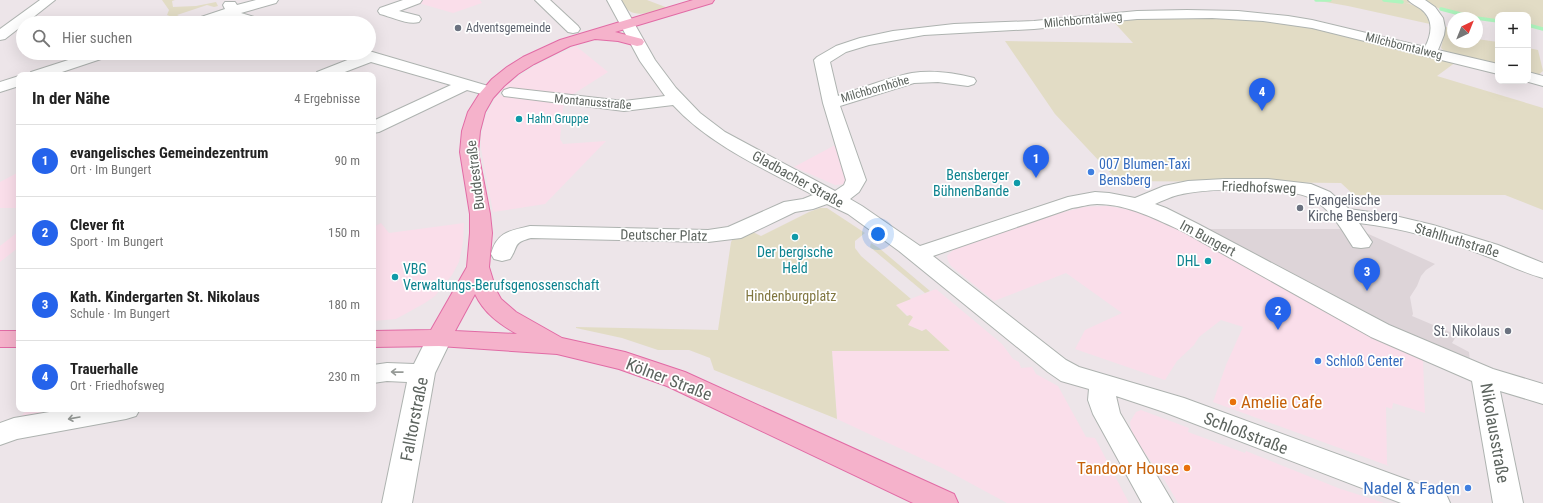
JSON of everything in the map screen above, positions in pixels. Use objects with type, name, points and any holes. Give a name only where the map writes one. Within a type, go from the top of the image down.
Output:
[{"type":"main road","points":[[628,24],[707,0]]},
{"type":"main road","name":"Buddestraße","points":[[439,338],[478,267],[481,233],[469,152],[469,139],[475,116],[489,91],[500,80],[530,60],[565,43],[581,32],[628,24]]},
{"type":"main road","points":[[581,32],[615,36],[637,42]]},
{"type":"main road","points":[[478,267],[488,297],[495,306],[522,326],[558,345]]},
{"type":"main road","name":"Kölner Straße","points":[[376,339],[439,338],[558,345],[625,361],[676,379],[916,489],[943,503]]},
{"type":"main road","points":[[0,339],[16,339]]},
{"type":"street","points":[[27,16],[48,0]]},
{"type":"street","points":[[209,16],[229,5],[271,0]]},
{"type":"street","points":[[414,19],[378,13],[415,0]]},
{"type":"street","points":[[542,0],[581,32]]},
{"type":"street","name":"Gladbacher Straße","points":[[614,0],[622,17],[628,24],[648,61],[677,99],[694,117],[719,136],[876,224],[917,254],[1057,366]]},
{"type":"street","points":[[1415,0],[1435,14],[1438,22],[1439,28],[1434,45],[1429,52]]},
{"type":"street","points":[[1170,2],[1234,15]]},
{"type":"street","points":[[229,5],[236,16]]},
{"type":"street","name":"Milchborntalweg","points":[[832,198],[852,188],[856,180],[831,102],[822,60],[831,53],[852,45],[881,37],[931,31],[1114,17],[1234,15],[1283,18],[1495,68]]},
{"type":"street","points":[[0,36],[16,24]]},
{"type":"street","points":[[376,59],[489,91]]},
{"type":"street","points":[[46,72],[83,60]]},
{"type":"street","points":[[329,72],[353,60]]},
{"type":"street","name":"Milchbornhöhe","points":[[831,102],[913,78],[938,77],[968,81]]},
{"type":"street","points":[[1531,78],[1543,81]]},
{"type":"street","points":[[376,127],[464,85]]},
{"type":"street","name":"Montanusstraße","points":[[510,93],[624,106],[677,99]]},
{"type":"street","name":"Friedhofsweg","points":[[1137,205],[1175,189],[1197,186],[1298,186],[1319,194],[1344,215],[1361,242]]},
{"type":"street","name":"Deutscher Platz","points":[[502,254],[505,243],[515,236],[530,232],[708,236],[729,234],[791,206],[806,205],[832,198]]},
{"type":"street","name":"Im Bungert","points":[[917,254],[1068,203],[1095,198],[1109,199],[1137,205],[1159,212],[1191,228],[1380,331],[1484,376]]},
{"type":"street","name":"Stahlhuthstraße","points":[[1344,215],[1363,216],[1416,227],[1499,252],[1543,271]]},
{"type":"street","name":"Falltorstraße","points":[[397,503],[422,372],[439,338]]},
{"type":"street","name":"Schloßstraße","points":[[1057,366],[1070,374],[1174,405],[1435,503]]},
{"type":"street","points":[[376,374],[422,372]]},
{"type":"street","name":"Nikolausstraße","points":[[1508,503],[1484,376],[1543,394]]},
{"type":"street","points":[[1102,383],[1102,400],[1107,414],[1158,503]]},
{"type":"street","points":[[0,434],[14,429],[109,412]]},
{"type":"shaded area","points":[[420,0],[480,0],[482,3],[453,13],[415,2]]},
{"type":"shaded area","points":[[576,46],[608,72],[567,98],[500,91],[535,66]]},
{"type":"shaded area","points":[[497,95],[564,101],[560,139],[563,144],[606,141],[545,204],[493,212],[481,149],[481,137],[485,118]]},
{"type":"shaded area","points":[[837,144],[849,179],[847,184],[835,185],[794,167]]},
{"type":"shaded area","points":[[16,174],[16,208],[0,208],[0,182]]},
{"type":"shaded area","points":[[1107,206],[1132,210],[1169,223],[1423,361],[1425,413],[1393,403],[1392,409],[1386,407],[1387,464],[1389,466],[1213,402],[1226,365],[1243,327],[1221,320],[1199,337],[1194,345],[1177,361],[1165,380],[1075,349],[1085,330],[1122,313],[1066,273],[994,301],[951,266],[948,261],[947,256],[953,250],[1052,215],[1084,207]]},
{"type":"shaded area","points":[[381,223],[389,233],[464,223],[463,243],[459,262],[452,275],[435,296],[396,319],[376,321],[376,226]]},
{"type":"shaded area","points":[[1353,227],[1435,264],[1426,270],[1421,276],[1410,297],[1413,314],[1412,316],[1457,335],[1452,343],[1469,352],[1470,361],[1396,329],[1206,229],[1343,229]]},
{"type":"shaded area","points":[[16,233],[16,249],[0,262],[0,246]]},
{"type":"shaded area","points":[[936,289],[1002,344],[1013,359],[1019,362],[1021,368],[1032,367],[1036,374],[1058,386],[1086,437],[1095,438],[1129,503],[1007,503],[944,469],[837,419],[832,351],[949,351],[926,329],[922,331],[908,325],[908,316],[895,305]]},
{"type":"shaded area","points":[[1141,410],[1189,428],[1188,432],[1245,453],[1246,451],[1338,488],[1384,503],[1178,503],[1164,479],[1137,442],[1131,430],[1130,422],[1136,412]]},
{"type":"shaded area","points":[[25,412],[83,412],[12,425]]},
{"type":"green space","points":[[162,0],[175,0],[172,1],[173,7],[196,6],[216,2],[218,6],[214,7],[207,5],[177,15],[179,16],[167,15],[169,10]]},
{"type":"green space","points":[[622,0],[647,0],[668,8],[648,13],[635,13],[629,11],[625,7]]},
{"type":"green space","points":[[1314,0],[1408,0],[1415,4],[1403,3],[1414,5],[1419,8],[1427,17],[1430,24],[1348,6]]},
{"type":"green space","points":[[1421,0],[1543,0],[1543,29],[1531,27],[1531,12],[1495,12],[1495,22],[1483,20],[1483,12],[1449,12]]},
{"type":"green space","points":[[1220,17],[1291,22],[1456,62],[1437,76],[1543,108],[1543,210],[1505,195],[1354,195],[1341,183],[1123,181],[1116,179],[1055,114],[1005,41],[1133,43],[1112,20]]},
{"type":"green space","points":[[1446,27],[1447,48],[1483,48],[1483,40],[1495,42],[1495,65],[1445,52],[1441,48]]},
{"type":"green space","points":[[1531,49],[1538,50],[1543,71],[1537,76],[1531,75]]},
{"type":"green space","name":"Hindenburgplatz","points":[[820,208],[827,208],[865,233],[855,241],[855,248],[861,256],[911,299],[896,305],[907,316],[910,315],[913,317],[908,325],[922,331],[926,329],[950,351],[832,351],[837,419],[714,370],[710,358],[689,350],[658,350],[622,338],[576,328],[718,330],[731,242],[734,237],[749,230],[761,236]]},
{"type":"green space","points":[[871,243],[930,291],[925,293],[870,247]]},
{"type":"waterway","points":[[1316,0],[1330,0]]},
{"type":"waterway","points":[[1384,0],[1402,2]]},
{"type":"waterway","points":[[1441,9],[1476,18],[1495,21]]},
{"type":"waterway","points":[[1531,26],[1543,29]]},
{"type":"place","name":"Adventsgemeinde","points":[[458,28]]},
{"type":"place","name":"Trauerhalle","points":[[1262,111]]},
{"type":"place","name":"Hahn Gruppe","points":[[519,119]]},
{"type":"place","name":"007 Blumen-Taxi Bensberg","points":[[1091,172]]},
{"type":"place","name":"evangelisches Gemeindezentrum","points":[[1036,178]]},
{"type":"place","name":"Bensberger BühnenBande","points":[[1017,183]]},
{"type":"place","name":"Evangelische Kirche Bensberg","points":[[1300,208]]},
{"type":"place","name":"Der bergische Held","points":[[795,237]]},
{"type":"place","name":"DHL","points":[[1208,261]]},
{"type":"place","name":"VBG Verwaltungs-Berufsgenossenschaft","points":[[395,277]]},
{"type":"place","name":"Kath. Kindergarten St. Nikolaus","points":[[1367,291]]},
{"type":"place","name":"Clever fit","points":[[1278,330]]},
{"type":"place","name":"St. Nikolaus","points":[[1508,331]]},
{"type":"place","name":"Schloß Center","points":[[1318,361]]},
{"type":"place","name":"Amelie Cafe","points":[[1233,402]]},
{"type":"place","name":"Tandoor House","points":[[1187,468]]},
{"type":"place","name":"Nadel & Faden","points":[[1468,488]]}]
